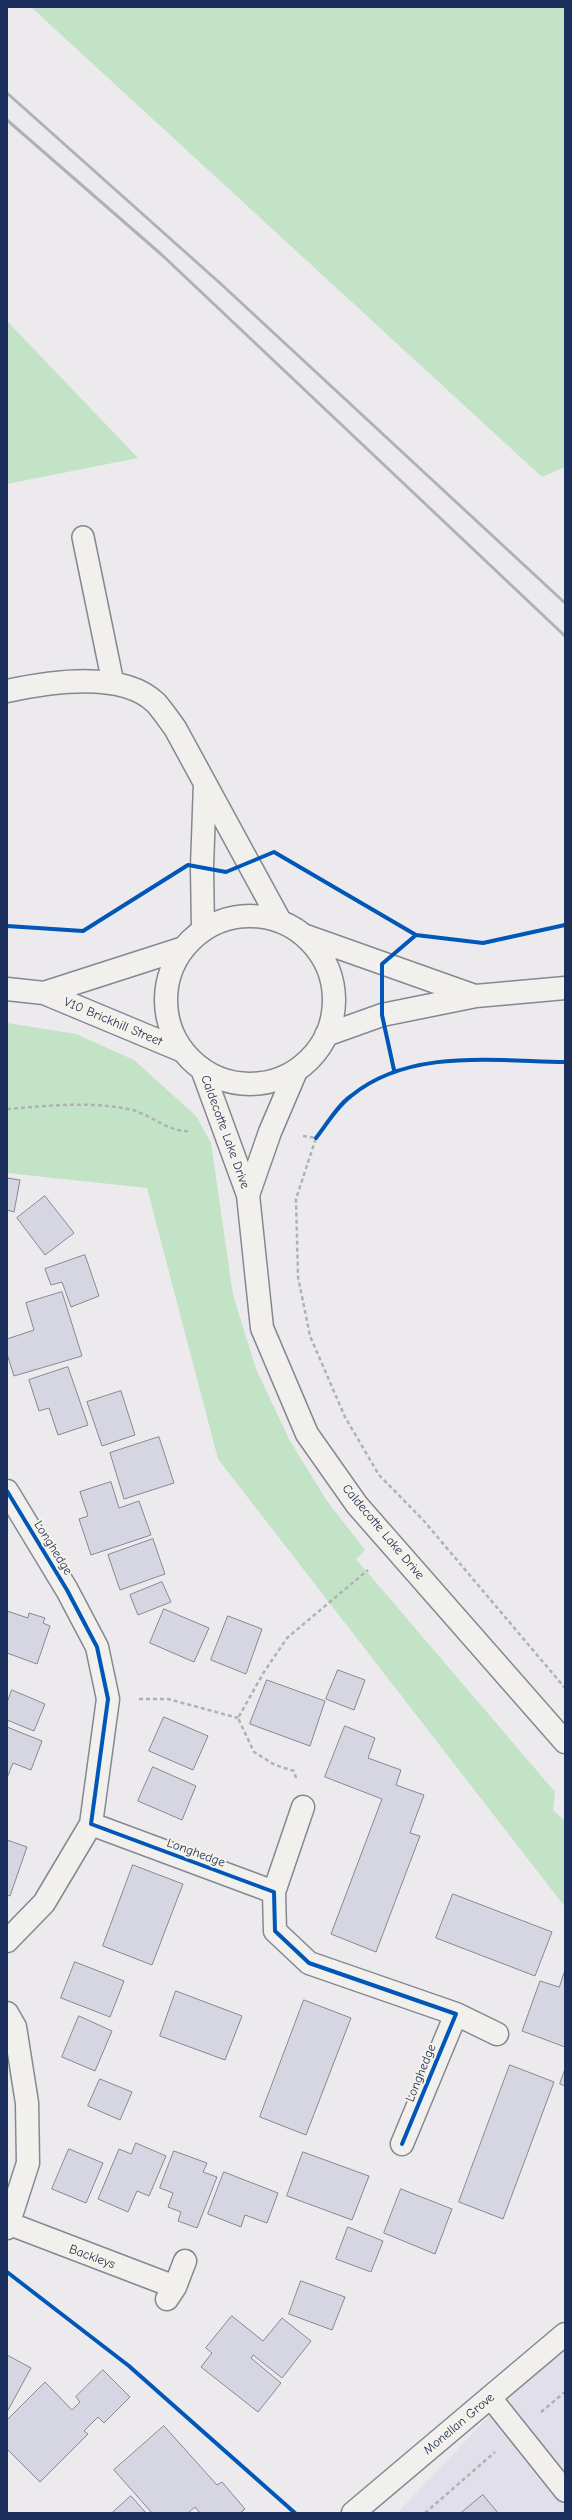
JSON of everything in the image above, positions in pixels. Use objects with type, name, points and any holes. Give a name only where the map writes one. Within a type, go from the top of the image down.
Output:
[{"type":"street","points":[[7,692],[86,682],[113,683],[128,687],[155,703],[175,728],[280,921]]},
{"type":"street","points":[[203,930],[202,867],[205,783]]},
{"type":"street","points":[[303,935],[322,956],[332,981],[334,1008],[326,1035],[314,1055],[296,1071],[273,1081],[248,1085],[224,1080],[202,1069],[183,1051],[170,1027],[166,999],[170,972],[184,948],[203,930],[234,918],[254,916],[280,921],[303,935],[476,996]]},
{"type":"street","name":"V10 Brickhill Street","points":[[44,992],[184,948]]},
{"type":"street","points":[[326,1035],[382,1015],[476,996],[565,988]]},
{"type":"street","name":"V10 Brickhill Street","points":[[7,989],[44,992],[183,1051]]},
{"type":"street","name":"Caldecotte Lake Drive","points":[[202,1069],[248,1195],[262,1328],[307,1434],[357,1505],[565,1742]]},
{"type":"street","name":"Caldecotte Lake Drive","points":[[248,1195],[270,1132],[296,1071]]},
{"type":"street","name":"Longhedge","points":[[7,1491],[67,1590],[97,1647],[108,1699],[91,1824],[44,1903],[7,1941]]},
{"type":"street","points":[[303,1807],[274,1892],[275,1931],[309,1963],[456,2014],[497,2034]]},
{"type":"street","name":"Longhedge","points":[[91,1824],[274,1892]]},
{"type":"street","points":[[7,2013],[15,2027],[27,2103],[28,2163],[8,2226]]},
{"type":"street","name":"Longhedge","points":[[402,2144],[456,2014]]},
{"type":"street","name":"Backleys","points":[[8,2226],[171,2294],[185,2261]]},
{"type":"street","name":"Monellan Grove","points":[[352,2513],[565,2334]]},
{"type":"lane","points":[[83,537],[113,683]]},
{"type":"lane","points":[[490,2397],[565,2491]]},
{"type":"path","points":[[7,1109],[78,1103],[130,1109],[180,1132],[224,1126]]},
{"type":"path","points":[[270,1132],[316,1138]]},
{"type":"path","points":[[320,1132],[316,1138],[296,1199],[298,1277],[310,1336],[345,1417],[379,1475],[424,1521],[565,1688]]},
{"type":"path","points":[[238,1718],[264,1672],[287,1638],[368,1570]]},
{"type":"path","points":[[108,1699],[168,1699],[238,1718],[254,1752],[275,1765],[294,1771],[303,1807]]},
{"type":"shaded area","points":[[565,2336],[565,2513],[397,2513]]},
{"type":"green space","points":[[31,7],[565,7],[565,467],[542,477]]},
{"type":"green space","points":[[7,321],[138,458],[7,484]]},
{"type":"green space","points":[[7,1023],[76,1034],[134,1060],[196,1116],[211,1143],[233,1295],[256,1369],[290,1441],[327,1501],[365,1550],[356,1559],[555,1792],[553,1810],[565,1821],[565,1907],[218,1459],[147,1188],[7,1173]]},
{"type":"building","points":[[7,1178],[20,1180],[14,1212],[7,1210]]},
{"type":"building","points":[[45,1196],[74,1233],[45,1255],[17,1218]]},
{"type":"building","points":[[85,1255],[99,1296],[71,1307],[62,1282],[51,1285],[45,1269]]},
{"type":"building","points":[[62,1292],[82,1356],[14,1376],[7,1354],[7,1339],[34,1330],[26,1303]]},
{"type":"building","points":[[68,1367],[88,1425],[58,1435],[49,1408],[39,1411],[29,1380]]},
{"type":"building","points":[[121,1391],[135,1435],[102,1446],[87,1402]]},
{"type":"building","points":[[159,1437],[174,1483],[124,1499],[110,1453]]},
{"type":"building","points":[[111,1482],[119,1508],[139,1501],[151,1535],[91,1555],[79,1519],[88,1516],[80,1492]]},
{"type":"building","points":[[153,1539],[165,1574],[120,1590],[108,1555]]},
{"type":"building","points":[[162,1582],[171,1602],[138,1615],[130,1595]]},
{"type":"building","points":[[164,1609],[209,1628],[194,1662],[150,1643]]},
{"type":"building","points":[[7,1611],[28,1618],[29,1613],[45,1618],[43,1623],[50,1626],[37,1664],[7,1653]]},
{"type":"building","points":[[228,1616],[262,1629],[246,1674],[211,1660]]},
{"type":"building","points":[[338,1670],[365,1680],[354,1710],[326,1699]]},
{"type":"building","points":[[267,1680],[325,1701],[310,1746],[250,1724]]},
{"type":"building","points":[[12,1690],[45,1704],[34,1731],[7,1720],[7,1703]]},
{"type":"building","points":[[164,1717],[208,1736],[193,1770],[149,1751]]},
{"type":"building","points":[[345,1726],[375,1738],[368,1758],[401,1770],[396,1785],[424,1795],[410,1833],[420,1836],[376,1952],[331,1934],[382,1799],[325,1777]]},
{"type":"building","points":[[7,1727],[42,1741],[31,1770],[13,1763],[7,1778]]},
{"type":"building","points":[[153,1767],[196,1786],[182,1820],[138,1801]]},
{"type":"building","points":[[7,1840],[27,1847],[10,1896],[7,1895]]},
{"type":"building","points":[[133,1865],[183,1884],[152,1965],[103,1946]]},
{"type":"building","points":[[453,1894],[552,1932],[535,1976],[436,1938]]},
{"type":"building","points":[[75,1962],[124,1981],[110,2017],[61,1998]]},
{"type":"building","points":[[565,1970],[565,2047],[522,2031],[540,1981],[559,1987]]},
{"type":"building","points":[[176,1991],[242,2016],[225,2060],[160,2036]]},
{"type":"building","points":[[304,2000],[351,2018],[306,2135],[260,2117]]},
{"type":"building","points":[[79,2016],[112,2031],[95,2071],[62,2057]]},
{"type":"building","points":[[510,2065],[554,2082],[503,2219],[459,2202]]},
{"type":"building","points":[[565,2069],[565,2086],[560,2084]]},
{"type":"building","points":[[100,2079],[132,2092],[120,2120],[88,2106]]},
{"type":"building","points":[[136,2143],[166,2156],[149,2196],[137,2191],[128,2212],[98,2199],[119,2149],[131,2154]]},
{"type":"building","points":[[69,2149],[103,2163],[86,2203],[52,2189]]},
{"type":"building","points":[[174,2151],[207,2163],[203,2172],[217,2177],[197,2228],[178,2221],[181,2212],[168,2207],[173,2193],[160,2188]]},
{"type":"building","points":[[303,2152],[369,2176],[352,2220],[287,2196]]},
{"type":"building","points":[[224,2172],[278,2193],[267,2223],[245,2215],[241,2227],[208,2214]]},
{"type":"building","points":[[401,2189],[452,2209],[435,2254],[384,2233]]},
{"type":"building","points":[[348,2227],[383,2241],[371,2272],[336,2259]]},
{"type":"building","points":[[301,2281],[345,2297],[332,2330],[289,2314]]},
{"type":"building","points":[[232,2316],[263,2341],[282,2318],[311,2341],[282,2378],[253,2355],[251,2358],[281,2383],[258,2412],[201,2367],[212,2353],[206,2348]]},
{"type":"building","points":[[7,2355],[31,2368],[7,2412]]},
{"type":"building","points":[[103,2370],[130,2397],[104,2423],[98,2417],[84,2431],[88,2434],[40,2482],[7,2449],[7,2420],[45,2382],[72,2410],[80,2402],[76,2397]]},
{"type":"building","points":[[164,2426],[217,2485],[222,2482],[245,2509],[240,2513],[200,2513],[195,2507],[188,2513],[152,2513],[114,2470]]},
{"type":"building","points":[[483,2495],[498,2513],[461,2513]]},
{"type":"building","points":[[131,2496],[146,2513],[112,2513]]},
{"type":"railway","points":[[7,93],[221,284],[565,603]]},
{"type":"railway","points":[[7,120],[162,255],[565,636]]},
{"type":"cycle path","points":[[7,926],[83,931],[188,865],[226,872],[274,852],[416,935],[483,943],[565,925]]},
{"type":"cycle path","points":[[394,1070],[382,1015],[382,964],[416,935]]},
{"type":"cycle path","points":[[316,1138],[346,1100],[374,1081],[399,1070],[426,1064],[454,1061],[510,1060],[565,1062]]},
{"type":"cycle path","points":[[7,1491],[67,1590],[97,1647],[108,1699],[91,1824],[274,1892],[275,1931],[309,1963],[456,2014],[402,2144]]},
{"type":"cycle path","points":[[7,2272],[129,2366],[295,2513]]}]
